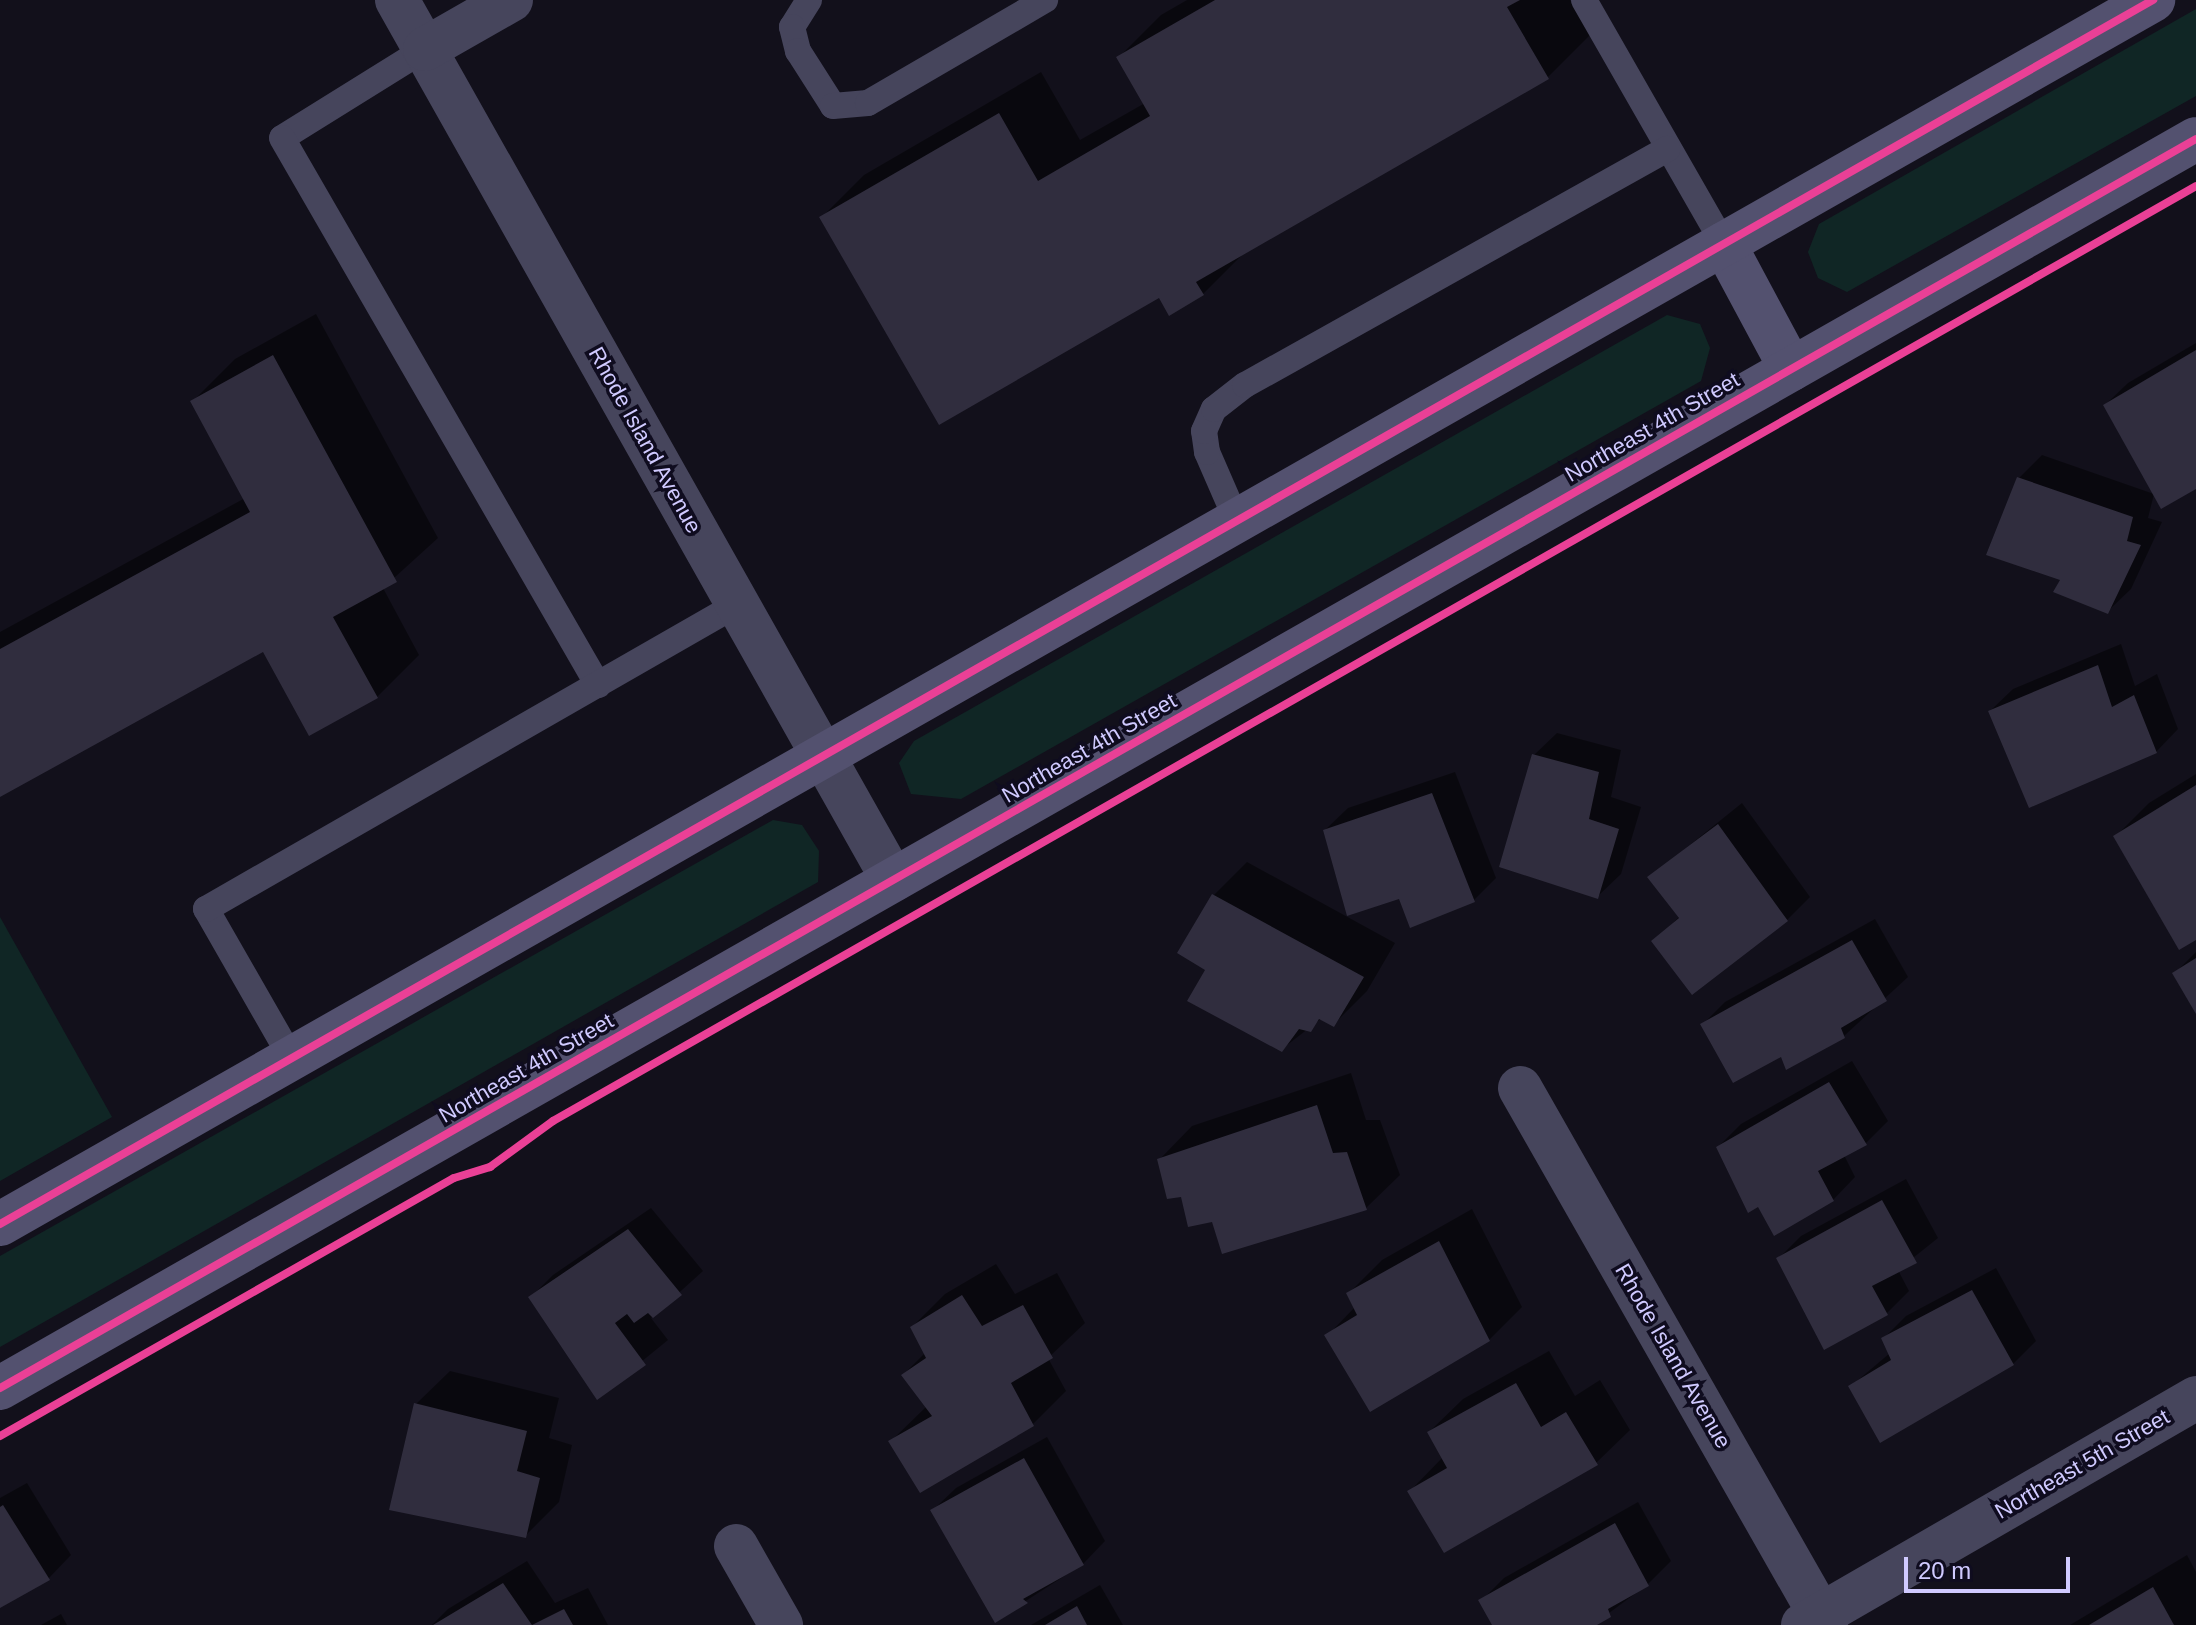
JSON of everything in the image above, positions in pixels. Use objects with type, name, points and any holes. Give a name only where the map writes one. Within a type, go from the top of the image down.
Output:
[{"type":"main road","points":[[0,1224],[2153,0]]},
{"type":"main road","name":"Northeast 4th Street","points":[[0,1388],[2196,139]]},
{"type":"main road","points":[[1724,244],[1791,369]]},
{"type":"street","name":"Rhode Island Avenue","points":[[397,0],[893,880]]},
{"type":"street","points":[[425,49],[511,0]]},
{"type":"street","name":"Rhode Island Avenue","points":[[1520,1088],[1816,1622]]},
{"type":"street","name":"Northeast 5th Street","points":[[1816,1622],[2196,1398]]},
{"type":"street","points":[[736,1546],[781,1625]]},
{"type":"lane","points":[[809,0],[792,27],[798,51],[833,106],[868,103],[1045,0]]},
{"type":"lane","points":[[1584,0],[1724,244]]},
{"type":"lane","points":[[425,49],[282,138],[598,685]]},
{"type":"lane","points":[[1237,521],[1207,452],[1204,431],[1214,409],[1245,385],[1668,149]]},
{"type":"lane","points":[[292,1059],[206,909],[738,604]]},
{"type":"green space","points":[[2196,9],[2196,96],[1847,292],[1818,278],[1808,252],[1819,224]]},
{"type":"green space","points":[[1667,315],[1700,324],[1710,348],[1701,381],[961,799],[911,794],[899,763],[914,741]]},
{"type":"green space","points":[[773,820],[802,825],[819,851],[818,882],[0,1347],[0,1256]]},
{"type":"green space","points":[[0,917],[112,1117],[0,1181]]},
{"type":"building","points":[[1215,0],[1520,0],[1507,7],[1549,79],[1196,282],[1204,295],[1169,316],[1159,298],[939,425],[819,217],[999,113],[1038,181],[1150,116],[1116,57]]},
{"type":"building","points":[[2196,350],[2196,489],[2161,509],[2103,405]]},
{"type":"building","points":[[273,355],[397,582],[333,617],[378,698],[309,736],[263,652],[0,797],[0,649],[250,512],[190,401]]},
{"type":"building","points":[[2017,477],[2133,517],[2127,541],[2141,545],[2108,614],[2053,592],[2060,580],[1986,555]]},
{"type":"building","points":[[2098,665],[2112,707],[2134,695],[2157,753],[2029,808],[1988,711]]},
{"type":"building","points":[[1532,754],[1599,772],[1589,819],[1619,829],[1598,899],[1499,867]]},
{"type":"building","points":[[2196,785],[2196,940],[2179,950],[2113,836]]},
{"type":"building","points":[[1432,793],[1475,902],[1410,928],[1399,899],[1347,916],[1323,830]]},
{"type":"building","points":[[1718,824],[1788,921],[1692,995],[1651,941],[1679,918],[1647,877]]},
{"type":"building","points":[[1212,894],[1364,977],[1334,1027],[1319,1019],[1311,1032],[1299,1029],[1282,1052],[1187,1001],[1205,970],[1177,953]]},
{"type":"building","points":[[1852,940],[1887,1001],[1841,1028],[1845,1038],[1786,1070],[1781,1057],[1733,1083],[1700,1024]]},
{"type":"building","points":[[2196,958],[2196,1014],[2172,973]]},
{"type":"building","points":[[1829,1082],[1867,1145],[1818,1171],[1834,1201],[1774,1236],[1758,1207],[1748,1213],[1716,1147]]},
{"type":"building","points":[[1317,1105],[1333,1153],[1347,1152],[1367,1210],[1222,1254],[1212,1222],[1188,1227],[1181,1197],[1167,1199],[1157,1159]]},
{"type":"building","points":[[1882,1200],[1917,1263],[1872,1286],[1888,1315],[1824,1350],[1776,1258]]},
{"type":"building","points":[[628,1229],[682,1295],[653,1318],[648,1313],[634,1323],[627,1314],[615,1323],[646,1365],[597,1400],[528,1297]]},
{"type":"building","points":[[1439,1241],[1490,1341],[1370,1412],[1324,1335],[1357,1315],[1346,1293]]},
{"type":"building","points":[[1972,1290],[2014,1365],[1880,1443],[1848,1386],[1891,1360],[1881,1338]]},
{"type":"building","points":[[962,1295],[982,1326],[1023,1305],[1053,1358],[1011,1383],[1034,1426],[920,1493],[888,1441],[932,1416],[901,1375],[926,1358],[910,1327]]},
{"type":"building","points":[[1516,1383],[1541,1427],[1566,1412],[1598,1465],[1444,1553],[1407,1491],[1447,1468],[1427,1432]]},
{"type":"building","points":[[414,1403],[527,1431],[517,1471],[540,1478],[526,1538],[389,1510]]},
{"type":"building","points":[[1024,1458],[1084,1565],[1023,1599],[1028,1603],[995,1623],[930,1510]]},
{"type":"building","points":[[3,1505],[50,1580],[0,1608],[0,1507]]},
{"type":"building","points":[[1615,1523],[1649,1586],[1608,1609],[1611,1617],[1597,1625],[1492,1625],[1478,1600]]},
{"type":"building","points":[[503,1583],[532,1625],[433,1625]]},
{"type":"building","points":[[2153,1587],[2174,1625],[2089,1625]]},
{"type":"building","points":[[1077,1606],[1087,1625],[1045,1625]]},
{"type":"building","points":[[564,1609],[573,1625],[532,1625]]},
{"type":"cycle path","points":[[0,1224],[2153,0]]},
{"type":"cycle path","points":[[0,1388],[2196,139]]},
{"type":"cycle path","points":[[0,1436],[454,1178],[490,1167],[553,1121],[2196,186]]}]
